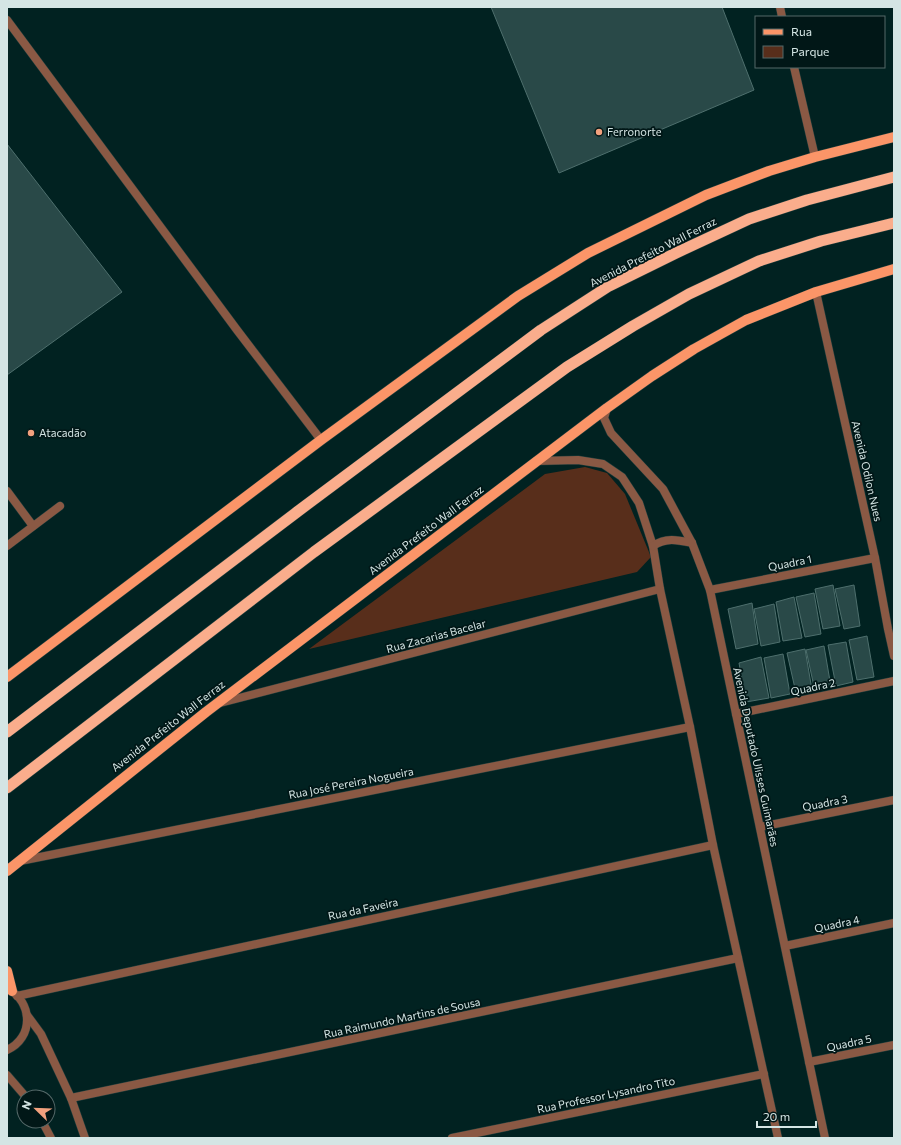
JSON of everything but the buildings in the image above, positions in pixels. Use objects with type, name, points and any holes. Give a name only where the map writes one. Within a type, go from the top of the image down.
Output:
[{"type":"highway","name":"Avenida Prefeito Wall Ferraz","points":[[7,732],[297,512],[541,330],[609,286],[749,219],[807,200],[894,177]]},
{"type":"highway","points":[[7,788],[314,552],[567,367],[633,326],[689,294],[759,262],[821,242],[894,223]]},
{"type":"main road","points":[[7,677],[321,440],[518,296],[588,253],[706,195],[769,171],[815,157],[894,137]]},
{"type":"main road","name":"Avenida Prefeito Wall Ferraz","points":[[7,870],[217,704],[536,462],[664,368],[694,349],[746,320],[816,292],[894,269]]},
{"type":"main road","points":[[7,971],[12,992]]},
{"type":"street","points":[[7,20],[237,330],[321,440]]},
{"type":"street","points":[[794,68],[815,157]]},
{"type":"street","name":"Avenida Odilon Nues","points":[[816,292],[891,629],[894,656]]},
{"type":"street","name":"Avenida Deputado Ulisses Guimarães","points":[[608,408],[604,418],[611,432],[663,489],[692,543],[710,590],[825,1138]]},
{"type":"street","points":[[536,462],[578,460],[603,464],[622,477],[639,503],[653,546],[660,589],[690,727],[713,845],[778,1138]]},
{"type":"street","points":[[7,491],[33,526]]},
{"type":"street","points":[[7,546],[60,506]]},
{"type":"street","points":[[653,546],[666,540],[675,539],[692,543]]},
{"type":"street","name":"Quadra 1","points":[[710,590],[875,558]]},
{"type":"street","name":"Rua Zacarias Bacelar","points":[[217,704],[660,589]]},
{"type":"street","name":"Quadra 2","points":[[736,714],[894,681]]},
{"type":"street","name":"Rua José Pereira Nogueira","points":[[17,861],[690,727]]},
{"type":"street","name":"Quadra 3","points":[[760,827],[894,800]]},
{"type":"street","name":"Rua da Faveira","points":[[12,992],[713,845]]},
{"type":"street","name":"Quadra 4","points":[[785,946],[894,923]]},
{"type":"street","name":"Rua Raimundo Martins de Sousa","points":[[71,1098],[738,958]]},
{"type":"street","points":[[12,992],[22,1002],[27,1015],[41,1034],[71,1098],[85,1138]]},
{"type":"street","points":[[7,1050],[14,1046],[22,1037],[26,1027],[27,1015]]},
{"type":"street","name":"Quadra 5","points":[[809,1062],[894,1045]]},
{"type":"street","name":"Rua Professor Lysandro Tito","points":[[452,1138],[764,1074]]},
{"type":"street","points":[[7,1075],[19,1089]]},
{"type":"street","points":[[46,1129],[51,1138]]},
{"type":"green space","points":[[585,467],[607,473],[625,494],[651,557],[637,572],[309,649],[545,474]]},
{"type":"place","name":"Ferronorte","points":[[599,132]]},
{"type":"place","name":"Atacadão","points":[[31,433]]}]
